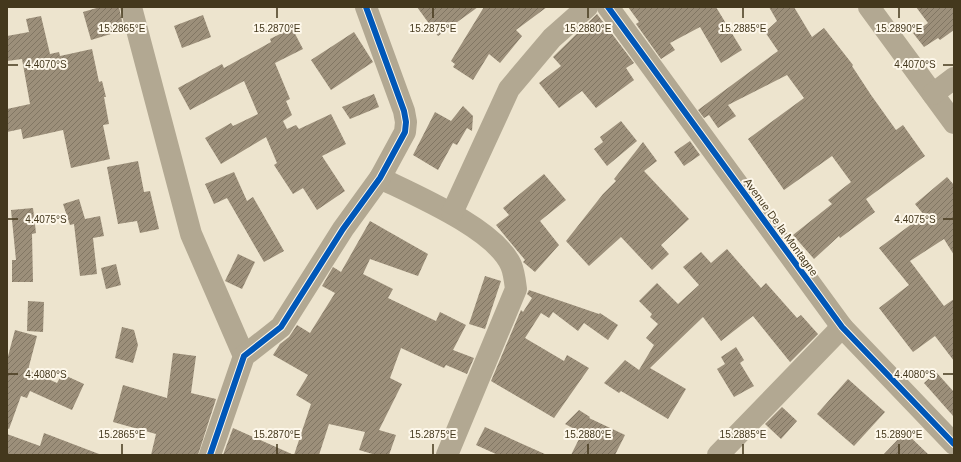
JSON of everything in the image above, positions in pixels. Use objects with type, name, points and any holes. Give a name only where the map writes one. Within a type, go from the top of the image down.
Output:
[{"type":"street","points":[[131,7],[191,234],[244,356]]},
{"type":"street","points":[[210,455],[244,356],[281,327],[343,229],[380,178],[405,132],[406,122],[366,7]]},
{"type":"street","points":[[452,213],[509,88],[552,38],[587,7]]},
{"type":"street","name":"Avenue De la Montagne","points":[[608,7],[842,327],[954,444]]},
{"type":"street","points":[[869,7],[954,123]]},
{"type":"street","points":[[933,94],[954,78]]},
{"type":"street","points":[[380,178],[452,213],[498,246],[511,265],[516,289],[447,455]]},
{"type":"street","points":[[718,455],[842,327]]},
{"type":"building","points":[[100,7],[119,7],[124,30],[91,40],[83,12]]},
{"type":"building","points":[[417,7],[478,7],[438,36]]},
{"type":"building","points":[[484,7],[547,7],[516,30],[522,36],[500,63],[489,54],[473,80],[453,67],[455,64],[451,61]]},
{"type":"building","points":[[628,7],[716,7],[742,50],[721,63],[700,27],[670,43],[675,50],[661,59],[636,24],[639,22]]},
{"type":"building","points":[[769,7],[794,7],[812,37],[824,28],[853,65],[852,66],[871,95],[896,130],[903,125],[925,156],[866,199],[875,212],[840,238],[839,236],[814,259],[793,235],[832,204],[828,200],[851,182],[832,156],[784,190],[748,139],[804,98],[787,75],[728,105],[736,116],[718,128],[709,115],[704,118],[698,110],[778,51],[765,32],[777,21]]},
{"type":"building","points":[[916,7],[954,7],[954,30],[940,40],[938,38],[924,47],[913,33],[928,23]]},
{"type":"building","points":[[597,14],[634,63],[626,68],[634,80],[596,108],[582,91],[559,108],[539,83],[561,66],[553,57]]},
{"type":"building","points":[[203,15],[211,37],[182,48],[174,26]]},
{"type":"building","points":[[41,16],[50,54],[59,52],[60,56],[92,49],[99,82],[102,81],[106,97],[104,97],[109,124],[103,125],[110,159],[71,168],[63,130],[23,139],[21,129],[7,132],[7,109],[30,104],[22,59],[7,61],[7,36],[29,32],[26,19]]},
{"type":"building","points":[[292,28],[303,49],[275,63],[290,99],[286,101],[292,115],[283,121],[287,129],[296,125],[299,129],[331,114],[346,144],[322,156],[345,191],[317,210],[303,188],[293,194],[274,165],[277,163],[266,137],[221,164],[205,138],[231,123],[233,126],[258,114],[244,81],[190,110],[178,88],[222,64],[224,68],[271,42],[270,39]]},
{"type":"building","points":[[354,32],[373,62],[331,90],[311,60]]},
{"type":"building","points":[[374,94],[379,107],[350,119],[342,107]]},
{"type":"building","points":[[463,106],[473,116],[472,131],[467,128],[457,145],[453,143],[438,170],[413,155],[435,112],[451,121]]},
{"type":"building","points":[[621,121],[637,141],[607,166],[594,149],[603,142],[600,137]]},
{"type":"building","points":[[690,141],[700,155],[684,166],[674,152]]},
{"type":"building","points":[[643,142],[657,161],[644,171],[689,219],[661,245],[669,254],[652,270],[621,237],[589,266],[566,241],[603,194],[616,181],[614,179]]},
{"type":"building","points":[[138,161],[144,192],[150,191],[159,229],[140,233],[137,221],[118,224],[107,167]]},
{"type":"building","points":[[234,172],[247,201],[253,197],[284,251],[264,262],[227,198],[214,204],[205,184]]},
{"type":"building","points":[[544,174],[566,200],[540,221],[559,245],[535,272],[523,262],[525,260],[496,225],[509,215],[503,208]]},
{"type":"building","points":[[947,177],[954,185],[954,255],[944,239],[910,261],[944,306],[954,299],[954,361],[935,336],[913,352],[879,308],[909,285],[879,248],[924,215],[915,204]]},
{"type":"building","points":[[79,199],[85,219],[100,216],[104,236],[93,238],[97,274],[80,276],[74,224],[70,225],[63,204]]},
{"type":"building","points":[[33,208],[36,233],[32,234],[33,282],[12,282],[12,260],[16,260],[11,210]]},
{"type":"building","points":[[370,221],[428,254],[418,276],[370,259],[363,274],[393,289],[388,298],[436,321],[440,312],[466,325],[453,350],[474,358],[467,374],[446,365],[444,368],[401,348],[390,378],[402,384],[379,430],[396,435],[389,455],[376,455],[359,450],[365,432],[329,424],[319,455],[294,455],[311,404],[296,395],[308,375],[273,355],[280,344],[289,337],[297,325],[310,333],[335,293],[322,286],[333,267],[341,272]]},
{"type":"building","points":[[727,249],[761,288],[766,283],[797,318],[801,315],[818,334],[790,362],[753,316],[721,341],[703,317],[650,368],[686,389],[668,419],[621,391],[619,393],[604,383],[625,360],[639,370],[654,345],[646,338],[658,324],[650,317],[652,314],[639,301],[657,283],[678,304],[699,285],[683,267],[701,252],[711,263]]},
{"type":"building","points":[[238,254],[255,262],[242,289],[225,281]]},
{"type":"building","points":[[116,264],[121,285],[106,289],[101,268]]},
{"type":"building","points":[[485,276],[501,281],[485,329],[469,324]]},
{"type":"building","points":[[529,290],[599,314],[600,313],[618,325],[608,340],[584,323],[578,331],[553,312],[549,318],[541,313],[525,338],[564,361],[567,355],[589,368],[554,418],[491,381],[521,310],[523,312],[532,298],[527,294]]},
{"type":"building","points":[[28,301],[44,302],[43,332],[27,331]]},
{"type":"building","points":[[122,327],[134,330],[138,345],[133,363],[115,358]]},
{"type":"building","points":[[15,330],[37,336],[28,370],[57,383],[62,374],[84,384],[72,410],[30,391],[27,398],[21,396],[9,429],[7,428],[7,360]]},
{"type":"building","points":[[736,347],[744,360],[740,363],[754,386],[734,397],[717,369],[725,364],[721,357]]},
{"type":"building","points":[[173,353],[196,356],[191,393],[216,399],[198,455],[151,455],[156,434],[113,422],[123,385],[167,398]]},
{"type":"building","points":[[936,372],[954,392],[954,417],[924,383]]},
{"type":"building","points":[[848,379],[885,412],[854,446],[817,414]]},
{"type":"building","points":[[782,407],[797,421],[781,439],[765,424]]},
{"type":"building","points":[[579,410],[590,417],[589,418],[625,435],[615,455],[571,455],[582,433],[565,424]]},
{"type":"building","points":[[485,427],[547,455],[498,455],[476,445]]},
{"type":"building","points":[[233,428],[294,455],[223,455]]},
{"type":"building","points":[[905,432],[929,455],[883,455]]},
{"type":"building","points":[[44,433],[99,454],[7,455],[7,434],[40,446]]},
{"type":"cycle path","points":[[210,455],[244,356],[281,327],[343,229],[380,178],[405,132],[406,122],[404,111],[366,7]]},
{"type":"cycle path","points":[[608,7],[842,327],[954,444]]}]
